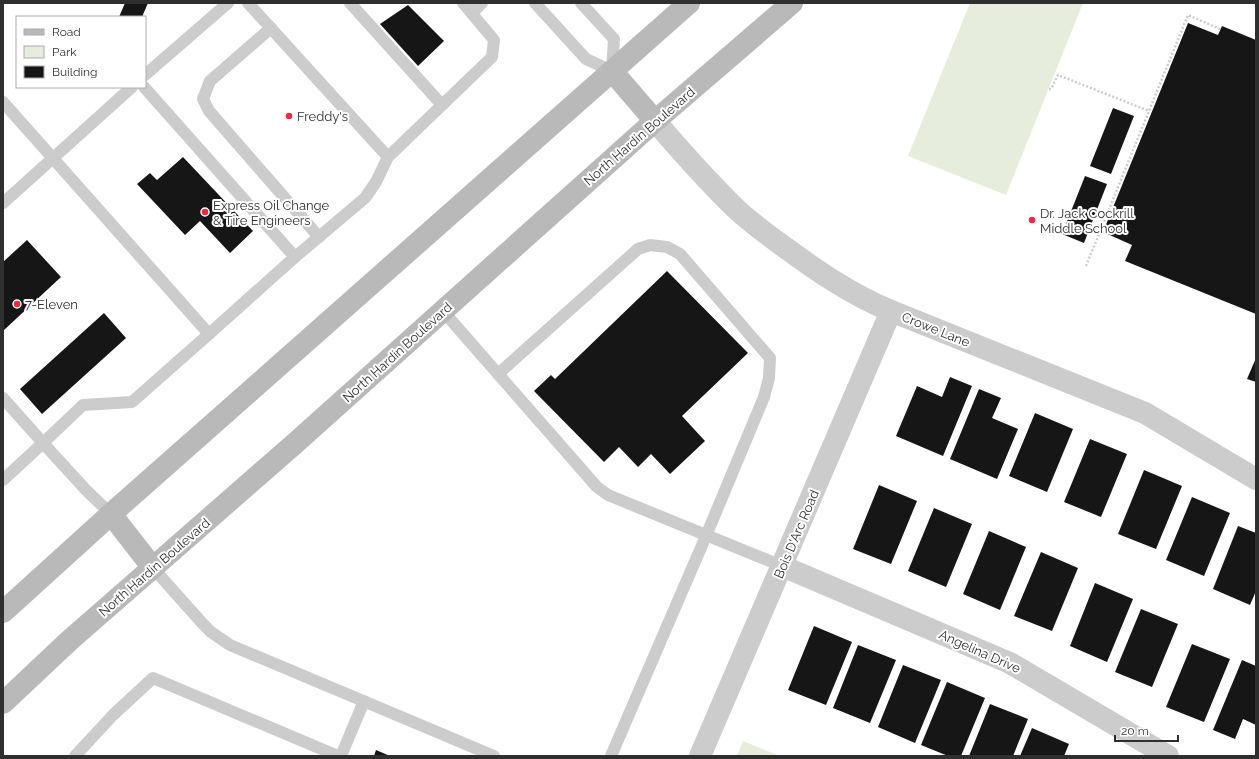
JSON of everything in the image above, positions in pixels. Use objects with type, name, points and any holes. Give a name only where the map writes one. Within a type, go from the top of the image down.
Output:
[{"type":"main road","points":[[3,612],[111,514],[689,3]]},
{"type":"main road","name":"North Hardin Boulevard","points":[[3,703],[70,640],[292,446],[655,121],[792,3]]},
{"type":"main road","points":[[612,71],[655,121]]},
{"type":"main road","points":[[111,514],[153,568]]},
{"type":"street","name":"Crowe Lane","points":[[655,121],[732,204],[763,231],[806,263],[844,288],[891,311],[1145,413],[1256,479]]},
{"type":"street","name":"Bois D'Arc Road","points":[[700,756],[891,311]]},
{"type":"street","name":"Angelina Drive","points":[[782,566],[1010,663],[1168,756]]},
{"type":"lane","points":[[146,74],[228,3]]},
{"type":"lane","points":[[248,3],[388,157]]},
{"type":"lane","points":[[350,3],[442,105]]},
{"type":"lane","points":[[3,480],[83,405],[132,402],[365,198],[376,182],[388,157],[492,57],[494,40],[463,3]]},
{"type":"lane","points":[[472,12],[482,3]]},
{"type":"lane","points":[[536,3],[586,59],[612,71],[614,39],[581,3]]},
{"type":"lane","points":[[271,28],[210,81],[203,99],[209,111],[319,237]]},
{"type":"lane","points":[[3,203],[131,88]]},
{"type":"lane","points":[[145,88],[296,257]]},
{"type":"lane","points":[[3,102],[209,334]]},
{"type":"lane","points":[[498,374],[638,249],[650,245],[667,248],[680,254],[770,358],[769,378],[764,396],[706,536],[611,756]]},
{"type":"lane","points":[[443,311],[597,487],[608,495],[782,566]]},
{"type":"lane","points":[[3,398],[86,490],[111,514]]},
{"type":"lane","points":[[153,568],[203,624],[230,645],[494,756]]},
{"type":"lane","points":[[75,756],[113,715],[153,678],[338,756]]},
{"type":"lane","points":[[341,756],[364,701]]},
{"type":"path","points":[[1086,266],[1188,15],[1220,29]]},
{"type":"path","points":[[1049,88],[1051,89],[1056,74],[1149,111]]},
{"type":"green space","points":[[970,3],[1083,3],[1006,195],[908,156]]},
{"type":"green space","points":[[743,741],[780,756],[737,756]]},
{"type":"building","points":[[125,3],[148,3],[142,16],[119,16]]},
{"type":"building","points":[[408,5],[444,41],[418,66],[380,24]]},
{"type":"building","points":[[1188,23],[1218,35],[1222,26],[1256,40],[1256,314],[1125,261],[1132,245],[1103,232]]},
{"type":"building","points":[[1113,108],[1134,116],[1111,174],[1090,166]]},
{"type":"building","points":[[183,157],[253,231],[230,253],[200,221],[185,235],[137,184],[150,173],[157,180]]},
{"type":"building","points":[[1085,176],[1107,184],[1084,243],[1062,234]]},
{"type":"building","name":"7-Eleven","points":[[27,240],[61,277],[3,331],[3,262]]},
{"type":"building","points":[[667,271],[748,353],[682,416],[705,441],[670,474],[651,454],[638,467],[619,447],[604,462],[534,391],[551,375],[555,379]]},
{"type":"building","name":"7-Eleven","points":[[104,313],[126,338],[42,414],[20,389]]},
{"type":"building","points":[[1256,358],[1256,382],[1247,379]]},
{"type":"building","points":[[950,377],[972,386],[943,456],[896,436],[917,386],[942,397]]},
{"type":"building","points":[[979,389],[1001,398],[992,418],[1018,429],[997,479],[950,459]]},
{"type":"building","points":[[1035,413],[1073,429],[1047,492],[1009,476]]},
{"type":"building","points":[[1090,439],[1127,454],[1101,517],[1064,502]]},
{"type":"building","points":[[1144,470],[1182,486],[1156,549],[1118,534]]},
{"type":"building","points":[[879,485],[917,501],[891,564],[853,549]]},
{"type":"building","points":[[1192,497],[1230,513],[1204,576],[1166,560]]},
{"type":"building","points":[[934,508],[972,524],[946,587],[908,571]]},
{"type":"building","points":[[1238,526],[1256,533],[1256,591],[1250,605],[1213,589]]},
{"type":"building","points":[[989,531],[1026,547],[1000,610],[963,594]]},
{"type":"building","points":[[1041,552],[1078,568],[1052,631],[1014,616]]},
{"type":"building","points":[[1095,583],[1133,599],[1107,662],[1070,646]]},
{"type":"building","points":[[1141,609],[1178,624],[1152,687],[1115,672]]},
{"type":"building","points":[[814,626],[852,642],[826,705],[788,690]]},
{"type":"building","points":[[1192,644],[1230,659],[1204,722],[1166,707]]},
{"type":"building","points":[[858,645],[896,660],[870,723],[833,708]]},
{"type":"building","points":[[1242,660],[1256,666],[1256,725],[1243,719],[1235,739],[1213,730]]},
{"type":"building","points":[[903,665],[941,680],[915,743],[878,727]]},
{"type":"building","points":[[947,682],[985,698],[961,756],[948,756],[921,745]]},
{"type":"building","points":[[990,704],[1028,719],[1013,756],[969,756]]},
{"type":"building","points":[[1032,728],[1069,744],[1064,756],[1020,756]]},
{"type":"building","points":[[376,750],[390,756],[374,756]]},
{"type":"place","name":"Freddy's","points":[[289,116]]},
{"type":"place","name":"Express Oil Change & Tire Engineers","points":[[205,212]]},
{"type":"place","name":"Dr. Jack Cockrill Middle School","points":[[1032,220]]},
{"type":"place","name":"7-Eleven","points":[[17,304]]}]
